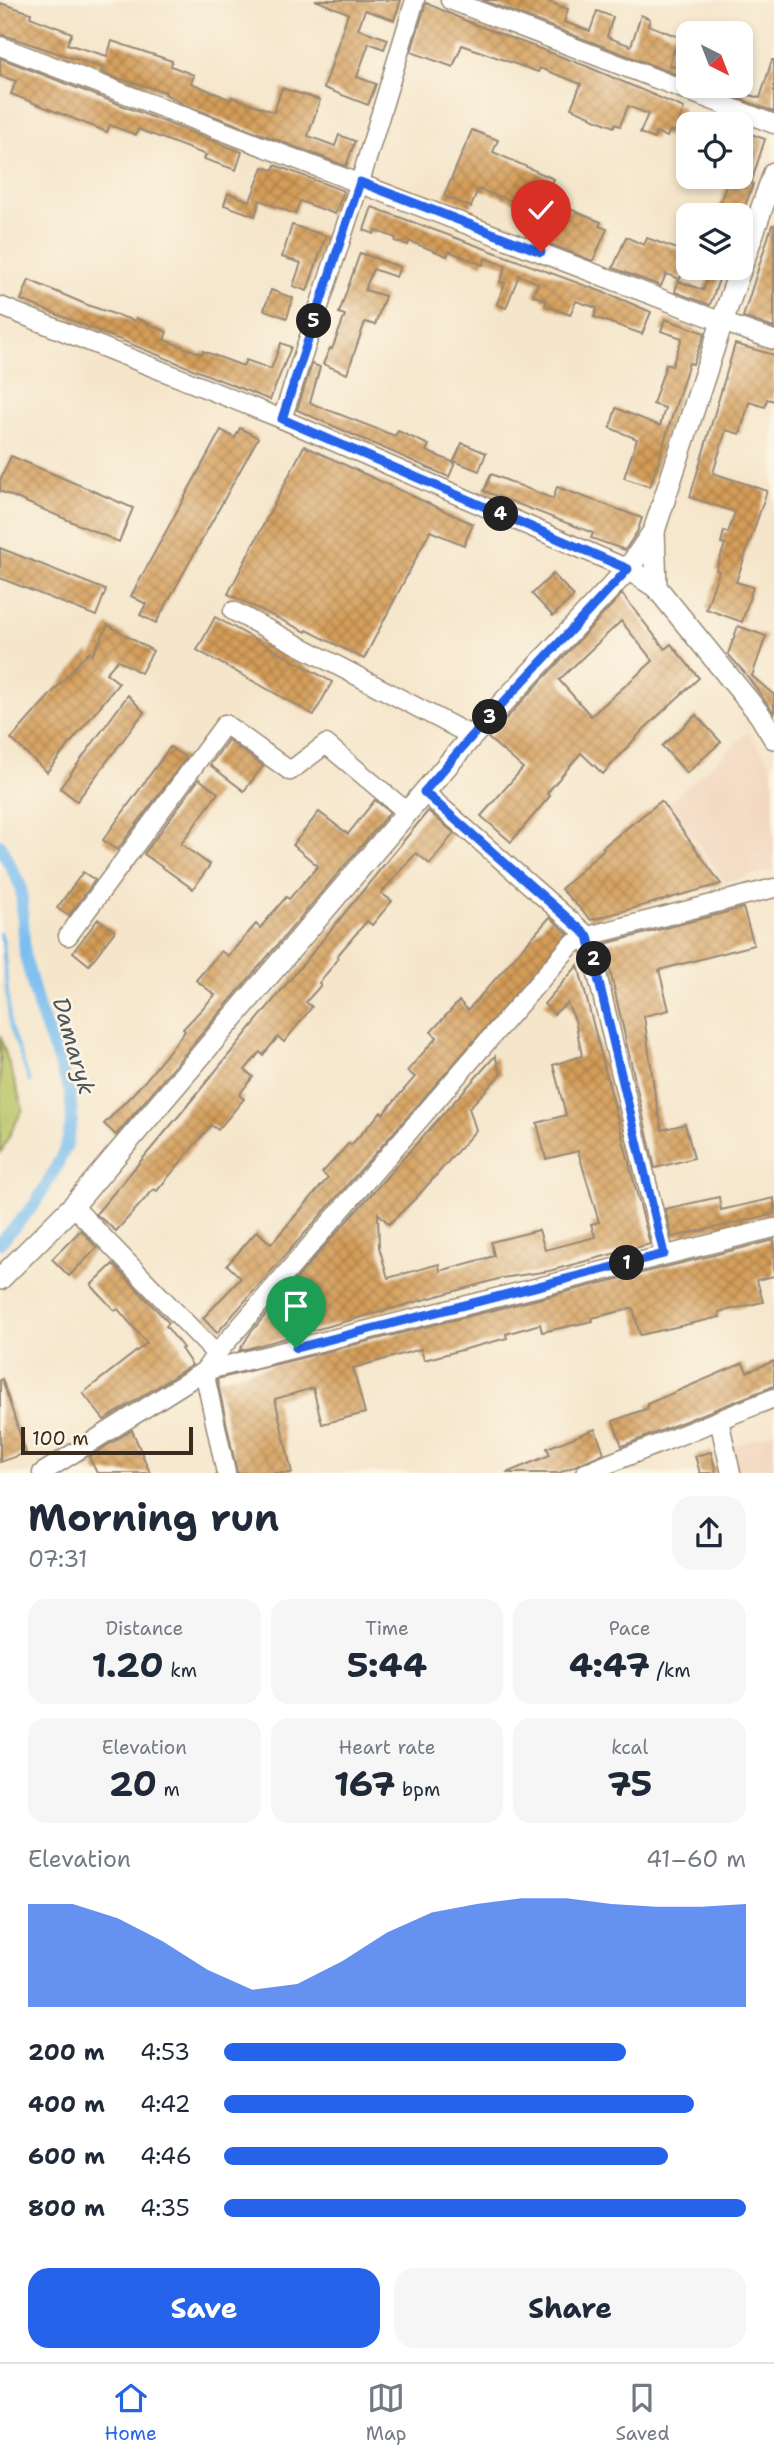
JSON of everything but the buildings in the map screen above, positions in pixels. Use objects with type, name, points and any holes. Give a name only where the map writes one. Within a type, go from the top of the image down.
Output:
[{"type":"main road","points":[[0,1279],[73,1206],[472,736],[628,569],[654,531],[774,173]]},
{"type":"main road","points":[[654,531],[656,587]]},
{"type":"main road","points":[[628,569],[656,587],[760,715],[774,738]]},
{"type":"street","points":[[282,419],[360,182],[415,0]]},
{"type":"street","points":[[450,0],[774,124]]},
{"type":"street","points":[[0,46],[722,323],[774,340]]},
{"type":"street","points":[[0,306],[282,419],[628,569]]},
{"type":"street","points":[[233,611],[472,736]]},
{"type":"street","points":[[68,936],[225,724],[290,772],[326,744],[407,812]]},
{"type":"street","points":[[424,792],[588,936],[664,1254]]},
{"type":"street","points":[[226,1473],[204,1371],[571,945],[588,936],[774,888]]},
{"type":"street","points":[[73,1206],[216,1354]]},
{"type":"street","points":[[43,1473],[204,1371],[774,1228]]},
{"type":"street","points":[[584,1473],[774,1398]]},
{"type":"street","points":[[719,1419],[731,1473]]},
{"type":"shaded area","points":[[748,732],[769,761],[774,780],[774,870],[725,882],[669,803]]},
{"type":"shaded area","points":[[774,1432],[774,1473],[737,1473],[731,1447]]},
{"type":"green space","points":[[0,1035],[23,1109],[0,1154]]},
{"type":"waterway","name":"Damaryk","points":[[0,845],[21,887],[25,956],[39,1009],[70,1092],[72,1120],[66,1147],[51,1177],[34,1205],[0,1243]]},
{"type":"waterway","points":[[0,933],[10,1026],[30,1082]]},
{"type":"route","points":[[296,1348],[664,1254],[588,936],[424,792],[472,736],[628,569],[282,419],[360,182],[541,252]]}]
